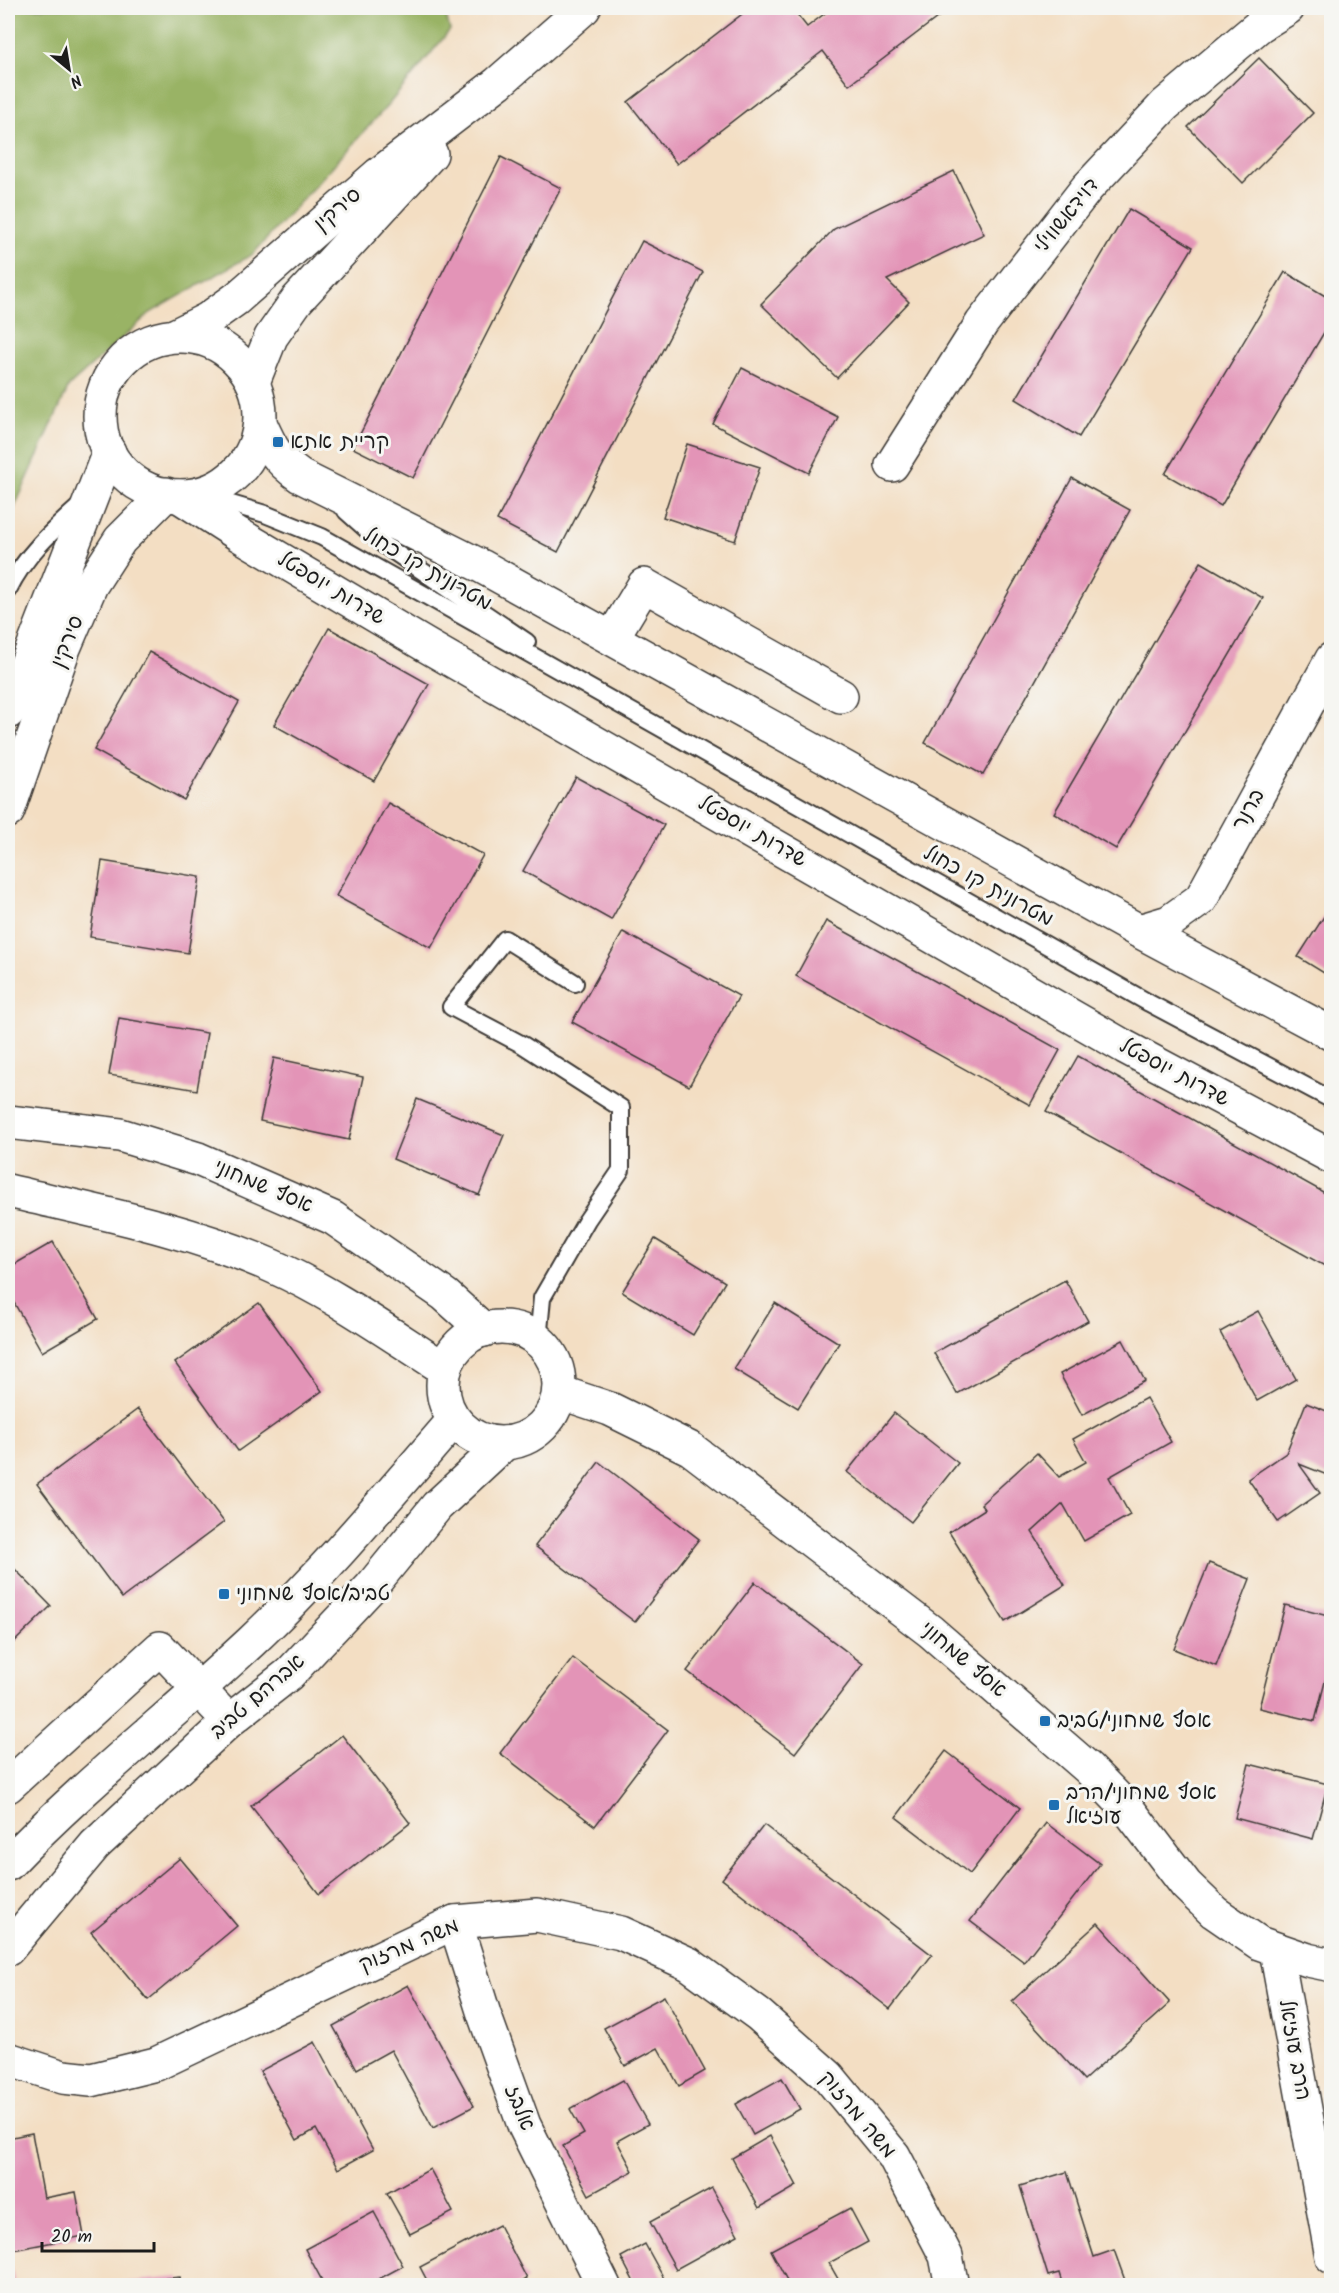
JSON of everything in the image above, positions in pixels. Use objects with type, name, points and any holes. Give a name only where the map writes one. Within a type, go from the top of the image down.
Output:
[{"type":"street","name":"דוידאשווילי","points":[[892,465],[982,323],[1087,188],[1165,105],[1259,26],[1288,8]]},
{"type":"street","name":"סירקין","points":[[253,382],[271,336],[297,300],[498,83],[567,14]]},
{"type":"street","name":"סירקין","points":[[176,335],[208,319],[236,299],[379,174],[498,83]]},
{"type":"street","points":[[176,335],[203,339],[227,350],[242,364],[253,382],[260,402],[260,423],[253,449],[237,472],[214,488],[181,495],[143,487],[123,472],[109,452],[101,429],[101,402],[110,377],[127,356],[150,341],[176,335]]},
{"type":"street","points":[[260,423],[271,448],[282,463],[319,486],[481,566],[1139,931],[1332,1034]]},
{"type":"street","name":"סירקין","points":[[8,712],[109,452]]},
{"type":"street","name":"סירקין","points":[[8,811],[64,648],[91,585],[120,540],[181,495]]},
{"type":"street","name":"שדרות יוספטל","points":[[181,495],[238,534],[457,664],[1125,1047],[1332,1157]]},
{"type":"street","points":[[612,638],[644,585],[842,696]]},
{"type":"street","name":"ברנר","points":[[1139,931],[1169,922],[1201,899],[1332,659]]},
{"type":"street","name":"אסף שמחוני","points":[[8,1122],[120,1135],[198,1159],[333,1218],[445,1294],[484,1330]]},
{"type":"street","points":[[8,1191],[166,1228],[220,1245],[262,1262],[344,1303],[445,1368]]},
{"type":"street","points":[[507,1327],[529,1334],[538,1341],[547,1348],[557,1368],[559,1392],[554,1411],[542,1427],[525,1438],[505,1443],[486,1441],[468,1434],[454,1419],[446,1404],[443,1386],[445,1368],[454,1352],[467,1338],[484,1330],[507,1327]]},
{"type":"street","name":"אסף שמחוני","points":[[559,1392],[610,1409],[691,1449],[930,1631],[1088,1767],[1128,1809],[1202,1902],[1243,1934],[1276,1950],[1332,1965]]},
{"type":"street","points":[[8,1864],[92,1781],[199,1689],[309,1584],[454,1419]]},
{"type":"street","name":"אברהם טביב","points":[[8,1949],[95,1845],[229,1721],[289,1674],[371,1587],[437,1506],[505,1443]]},
{"type":"street","points":[[8,1786],[160,1648],[229,1721]]},
{"type":"street","name":"משה מרזוק","points":[[8,2059],[63,2078],[91,2080],[156,2064],[455,1922],[537,1915],[621,1933],[689,1964],[750,2008],[828,2076],[894,2156],[946,2256],[952,2286]]},
{"type":"street","name":"אלבז","points":[[455,1922],[484,2013],[524,2125],[604,2286]]},
{"type":"street","name":"הרב עוזיאל","points":[[1276,1950],[1332,2257]]},
{"type":"lane","name":"מטרונית קו כחול","points":[[319,486],[384,544],[624,708]]},
{"type":"lane","name":"מטרונית קו כחול","points":[[181,495],[265,513],[322,537],[1149,1003],[1332,1100]]},
{"type":"lane","points":[[8,590],[25,559],[46,536],[90,496]]},
{"type":"lane","points":[[538,1341],[542,1298],[588,1220],[621,1170],[621,1108],[523,1046],[451,1007],[505,939],[574,982]]},
{"type":"green space","points":[[8,8],[444,8],[450,30],[389,104],[253,254],[150,313],[69,386],[8,522]]},
{"type":"building","points":[[750,8],[792,8],[807,27],[832,8],[950,8],[849,85],[823,51],[677,164],[628,102]]},
{"type":"building","points":[[1259,58],[1313,113],[1243,183],[1188,127]]},
{"type":"building","points":[[501,157],[561,188],[413,478],[353,448]]},
{"type":"building","points":[[954,171],[984,234],[887,280],[909,302],[837,378],[761,304],[834,229]]},
{"type":"building","points":[[1129,209],[1193,247],[1079,437],[1016,399]]},
{"type":"building","points":[[642,241],[703,272],[558,552],[497,520]]},
{"type":"building","points":[[1285,272],[1332,300],[1332,319],[1221,506],[1165,474]]},
{"type":"building","points":[[742,368],[838,417],[809,473],[713,424]]},
{"type":"building","points":[[687,444],[760,467],[735,541],[663,517]]},
{"type":"building","points":[[1072,478],[1130,510],[983,775],[925,743]]},
{"type":"building","points":[[1201,562],[1263,598],[1116,849],[1054,813]]},
{"type":"building","points":[[329,628],[429,684],[374,781],[274,725]]},
{"type":"building","points":[[149,652],[239,702],[184,800],[94,750]]},
{"type":"building","points":[[576,777],[664,825],[611,920],[523,871]]},
{"type":"building","points":[[388,803],[483,855],[431,948],[336,896]]},
{"type":"building","points":[[102,861],[200,877],[188,953],[90,937]]},
{"type":"building","points":[[1332,904],[1332,978],[1298,957]]},
{"type":"building","points":[[826,921],[1060,1050],[1030,1105],[796,976]]},
{"type":"building","points":[[623,932],[739,996],[689,1086],[572,1022]]},
{"type":"building","points":[[119,1018],[207,1033],[197,1090],[109,1075]]},
{"type":"building","points":[[1078,1056],[1332,1197],[1332,1270],[1046,1112]]},
{"type":"building","points":[[274,1058],[363,1077],[349,1140],[260,1121]]},
{"type":"building","points":[[417,1099],[504,1135],[479,1195],[393,1159]]},
{"type":"building","points":[[655,1239],[725,1282],[693,1335],[622,1292]]},
{"type":"building","points":[[53,1242],[98,1319],[42,1352],[8,1292],[8,1268]]},
{"type":"building","points":[[1065,1280],[1088,1321],[957,1394],[934,1353]]},
{"type":"building","points":[[259,1303],[322,1391],[238,1451],[175,1363]]},
{"type":"building","points":[[775,1303],[839,1343],[798,1408],[734,1369]]},
{"type":"building","points":[[1258,1311],[1296,1379],[1257,1401],[1220,1332]]},
{"type":"building","points":[[1123,1340],[1145,1381],[1082,1415],[1060,1374]]},
{"type":"building","points":[[1146,1398],[1171,1442],[1109,1477],[1130,1515],[1084,1541],[1063,1504],[1032,1532],[1065,1585],[1005,1622],[949,1532],[985,1509],[981,1504],[1037,1453],[1059,1477],[1086,1462],[1073,1439]]},
{"type":"building","points":[[1306,1403],[1332,1413],[1332,1477],[1299,1464],[1320,1493],[1278,1522],[1248,1479],[1286,1453]]},
{"type":"building","points":[[138,1409],[224,1522],[122,1598],[37,1484]]},
{"type":"building","points":[[894,1413],[958,1463],[911,1522],[847,1472]]},
{"type":"building","points":[[599,1462],[699,1539],[635,1622],[535,1546]]},
{"type":"building","points":[[8,1562],[51,1606],[8,1648]]},
{"type":"building","points":[[1209,1563],[1250,1579],[1216,1666],[1174,1649]]},
{"type":"building","points":[[755,1582],[863,1664],[795,1753],[687,1671]]},
{"type":"building","points":[[1285,1605],[1332,1617],[1332,1667],[1329,1666],[1315,1721],[1259,1708]]},
{"type":"building","points":[[573,1658],[668,1730],[595,1826],[500,1753]]},
{"type":"building","points":[[342,1735],[410,1823],[319,1894],[251,1806]]},
{"type":"building","points":[[946,1751],[1020,1808],[970,1874],[896,1817]]},
{"type":"building","points":[[1249,1764],[1328,1784],[1313,1839],[1235,1818]]},
{"type":"building","points":[[1046,1823],[1100,1864],[1024,1962],[970,1921]]},
{"type":"building","points":[[764,1825],[932,1955],[890,2009],[722,1879]]},
{"type":"building","points":[[180,1858],[237,1926],[148,2000],[91,1932]]},
{"type":"building","points":[[1098,1923],[1170,2003],[1084,2080],[1012,2001]]},
{"type":"building","points":[[408,1985],[474,2106],[433,2128],[391,2050],[357,2069],[333,2026]]},
{"type":"building","points":[[664,1996],[705,2071],[679,2086],[658,2048],[625,2066],[604,2028]]},
{"type":"building","points":[[315,2042],[373,2150],[338,2169],[316,2129],[297,2140],[260,2071]]},
{"type":"building","points":[[782,2078],[800,2109],[753,2135],[736,2104]]},
{"type":"building","points":[[623,2080],[648,2124],[617,2141],[633,2171],[589,2195],[563,2146],[584,2134],[570,2109]]},
{"type":"building","points":[[32,2133],[44,2198],[76,2192],[84,2236],[8,2251],[8,2138]]},
{"type":"building","points":[[770,2136],[797,2186],[759,2208],[732,2158]]},
{"type":"building","points":[[430,2169],[453,2212],[410,2234],[387,2193]]},
{"type":"building","points":[[1067,2172],[1094,2257],[1114,2250],[1127,2286],[1063,2286],[1059,2273],[1048,2276],[1020,2186]]},
{"type":"building","points":[[712,2188],[738,2235],[676,2269],[650,2222]]},
{"type":"building","points":[[850,2208],[868,2242],[829,2263],[842,2286],[790,2286],[771,2250]]},
{"type":"building","points":[[374,2212],[403,2266],[366,2286],[325,2286],[305,2249]]},
{"type":"building","points":[[499,2225],[527,2279],[515,2286],[430,2286],[420,2267]]},
{"type":"building","points":[[645,2244],[668,2286],[636,2286],[621,2257]]},
{"type":"building","points":[[8,2251],[15,2284],[8,2285]]},
{"type":"building","points":[[180,2277],[181,2286],[117,2286],[116,2283]]},
{"type":"place","name":"קריית אתא","points":[[278,442]]},
{"type":"place","name":"טביב/אסף שמחוני","points":[[224,1594]]},
{"type":"place","name":"אסף שמחוני/טביב","points":[[1045,1721]]},
{"type":"place","name":"אסף שמחוני/הרב עוזיאל","points":[[1054,1805]]}]
